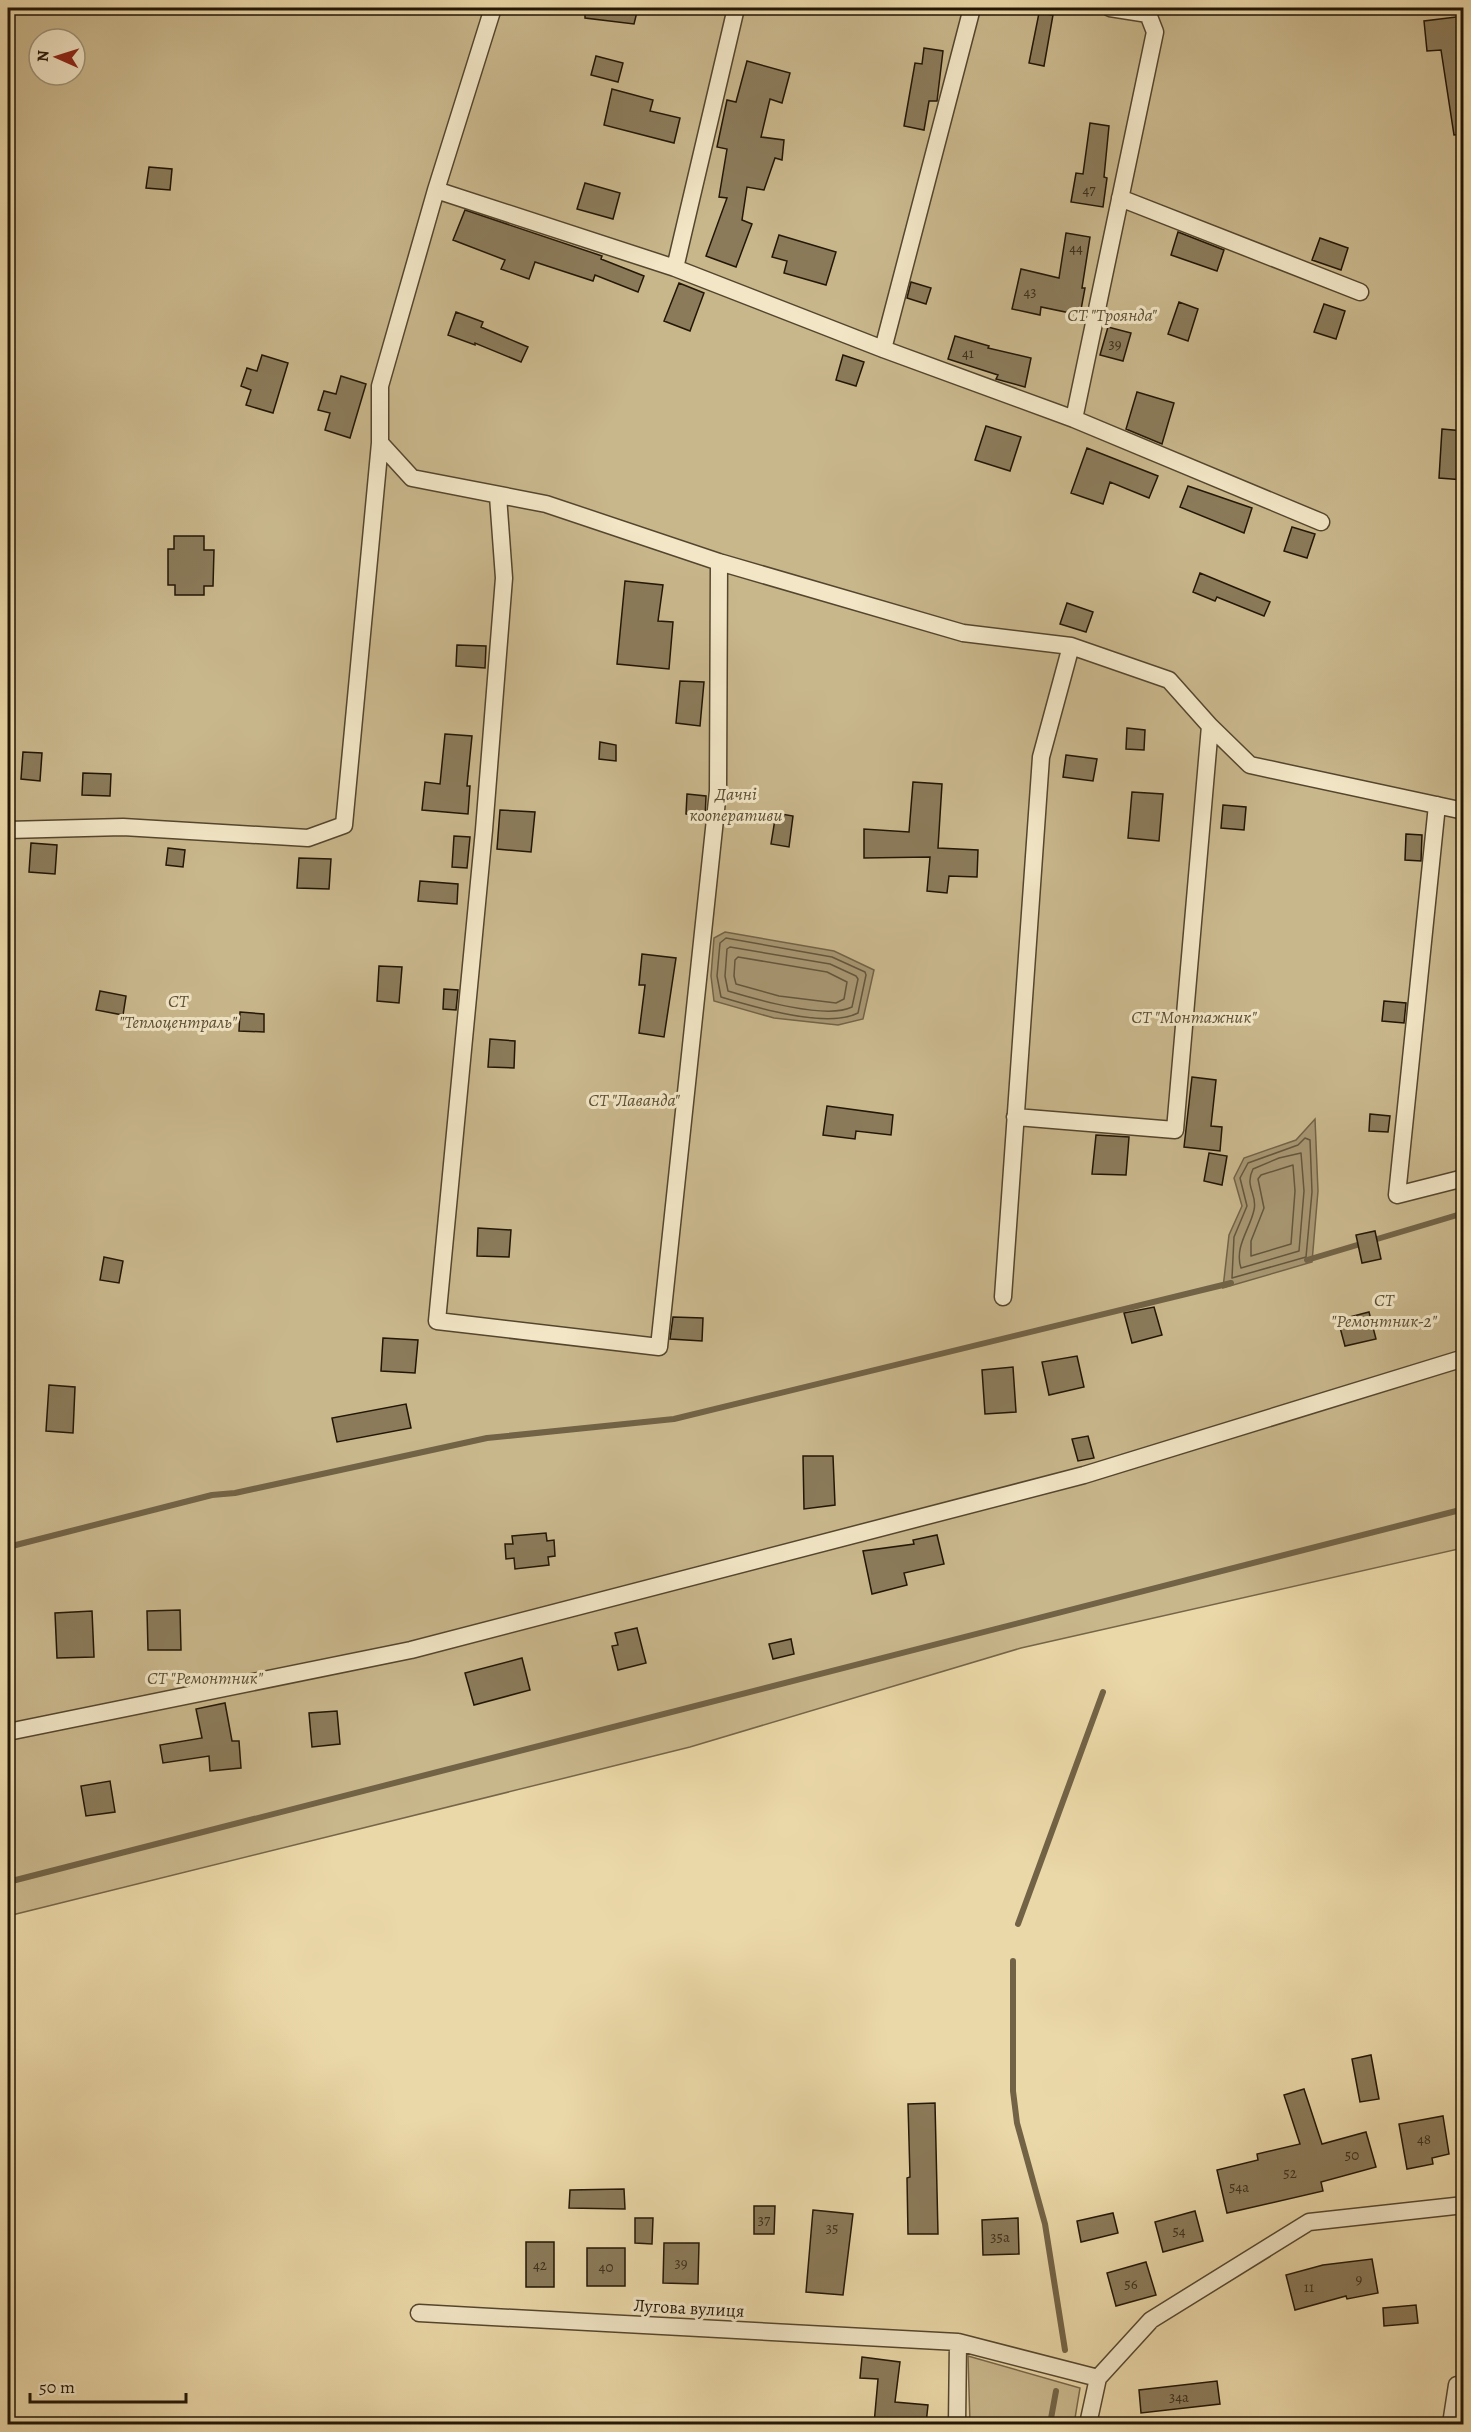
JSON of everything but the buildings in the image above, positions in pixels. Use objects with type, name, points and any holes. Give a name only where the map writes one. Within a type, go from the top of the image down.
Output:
[{"type":"street","points":[[8,830],[123,827],[308,838],[344,825],[380,443],[380,386],[436,190],[493,8]]},
{"type":"street","points":[[675,268],[736,8]]},
{"type":"street","points":[[883,349],[972,8]]},
{"type":"street","points":[[1074,419],[1155,32],[1148,14],[1110,8]]},
{"type":"street","points":[[436,190],[675,268],[883,349],[1074,419],[1321,522]]},
{"type":"street","points":[[1120,198],[1359,292]]},
{"type":"street","points":[[380,443],[412,478],[546,504],[719,562],[963,633],[1071,646],[1169,680],[1210,726],[1250,765],[1464,811]]},
{"type":"street","points":[[498,496],[504,578],[484,830],[438,1321],[659,1347],[718,791],[719,562]]},
{"type":"street","points":[[1003,1297],[1041,757],[1071,646]]},
{"type":"street","points":[[1015,1117],[1175,1130],[1210,726]]},
{"type":"street","points":[[1437,805],[1397,1195],[1464,1178]]},
{"type":"street","points":[[8,1732],[422,1647],[1084,1475],[1464,1358]]},
{"type":"street","points":[[1088,2424],[1098,2378],[1151,2320],[1309,2222],[1464,2205]]},
{"type":"street","name":"Лугова вулиця","points":[[419,2313],[957,2342],[1098,2378]]},
{"type":"street","points":[[957,2342],[957,2424]]},
{"type":"street","points":[[1451,2424],[1457,2385]]},
{"type":"green space","name":"Дачні кооперативи","points":[[8,8],[1463,8],[1463,1548],[1021,1648],[690,1747],[8,1916]]},
{"type":"green space","points":[[968,2356],[1080,2388],[1074,2424],[970,2424]]},
{"type":"water","points":[[725,932],[834,951],[874,970],[863,1019],[838,1025],[774,1018],[714,1001],[711,976],[714,938]]},
{"type":"water","points":[[1315,1119],[1318,1191],[1312,1262],[1223,1288],[1229,1235],[1242,1206],[1234,1178],[1244,1158],[1296,1140]]},
{"type":"waterway","points":[[1307,1260],[1464,1213]]},
{"type":"waterway","points":[[8,1547],[212,1495],[235,1493],[487,1438],[674,1419],[1231,1283]]},
{"type":"waterway","points":[[8,1882],[1464,1509]]},
{"type":"waterway","points":[[1018,1924],[1103,1692]]},
{"type":"waterway","points":[[1013,1961],[1013,2091],[1017,2123],[1045,2224],[1065,2350]]},
{"type":"waterway","points":[[1050,2424],[1056,2391]]},
{"type":"park label","name":"СТ \"Троянда\"","points":[[1112,315]]},
{"type":"park label","name":"СТ \"Теплоцентраль\"","points":[[178,1011]]},
{"type":"park label","name":"СТ \"Монтажник\"","points":[[1194,1017]]},
{"type":"park label","name":"СТ \"Лаванда\"","points":[[634,1100]]},
{"type":"park label","name":"СТ \"Ремонтник-2\"","points":[[1384,1310]]},
{"type":"park label","name":"СТ \"Ремонтник\"","points":[[205,1678]]}]
